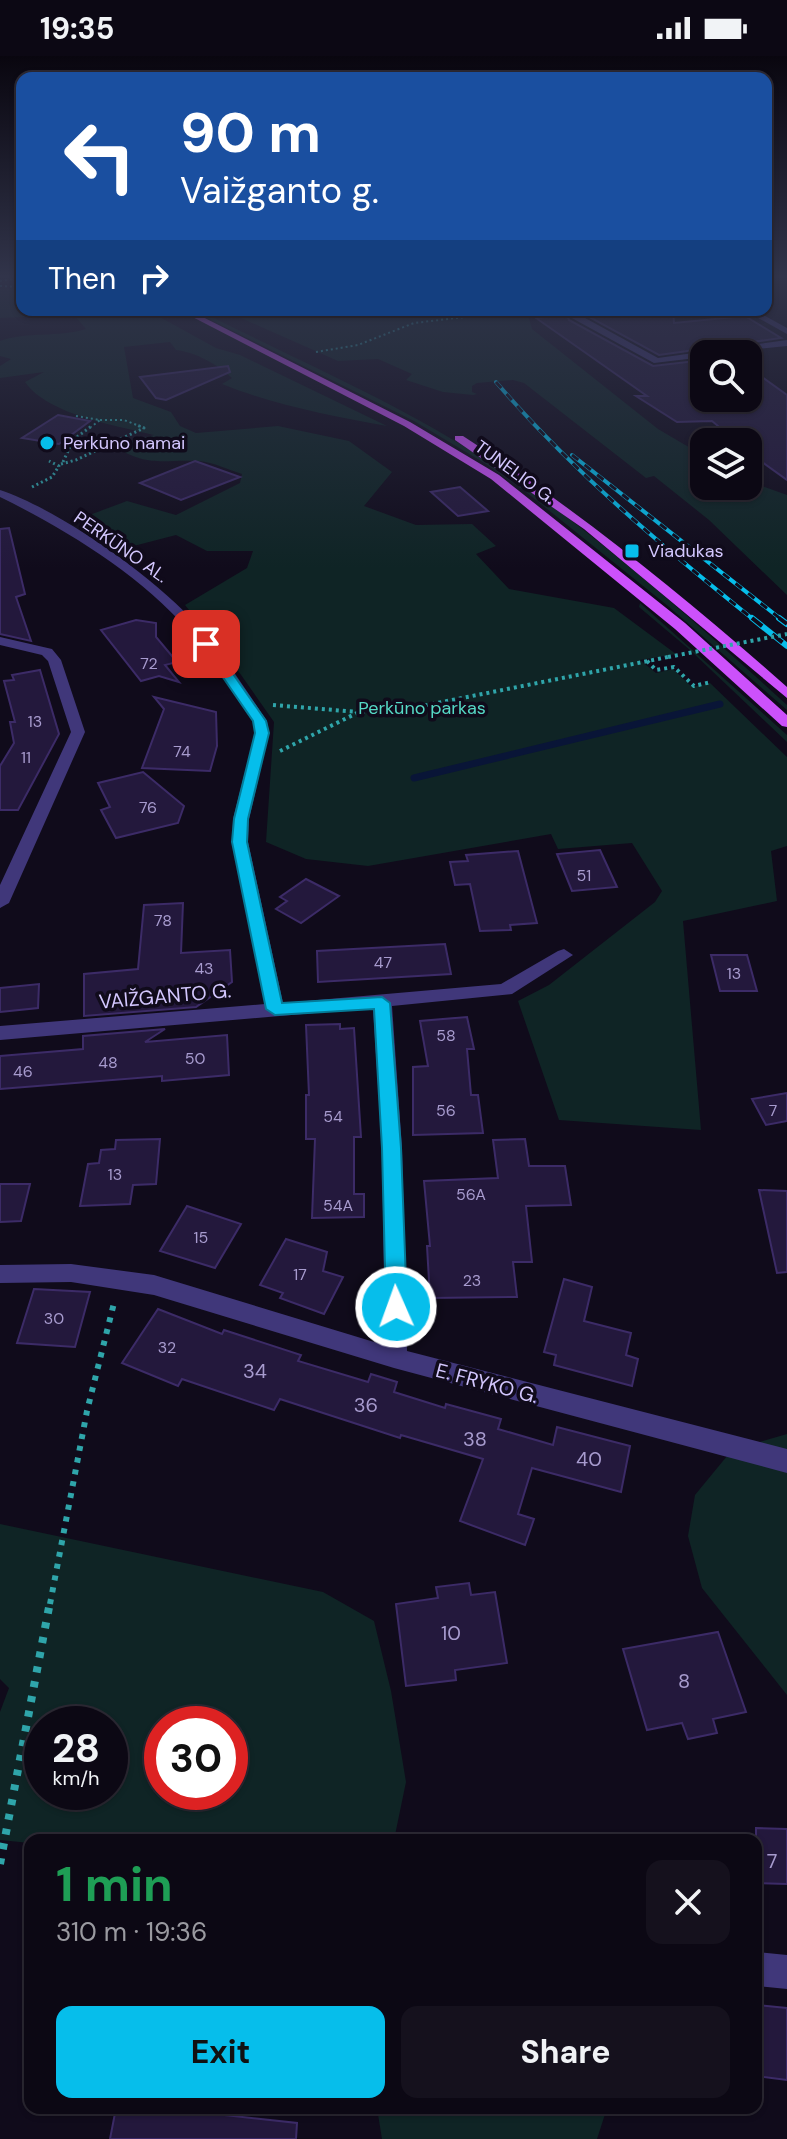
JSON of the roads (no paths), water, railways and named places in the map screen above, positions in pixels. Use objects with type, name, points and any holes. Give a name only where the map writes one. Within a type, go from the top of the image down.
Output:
[{"type":"main road","name":"TUNELIO G.","points":[[309,374],[407,424],[495,477],[680,626],[787,723]]},
{"type":"main road","points":[[337,374],[387,399]]},
{"type":"main road","name":"TUNELIO G.","points":[[447,432],[549,498],[697,616],[787,694]]},
{"type":"street","name":"PERKŪNO AL.","points":[[0,493],[54,522],[158,595],[206,644],[260,721],[262,733],[241,819],[240,842],[275,1009]]},
{"type":"street","points":[[0,641],[47,652],[54,660],[78,732],[0,903]]},
{"type":"street","name":"VAIŽGANTO G.","points":[[0,1033],[382,1003],[505,990],[564,955]]},
{"type":"street","points":[[382,1003],[392,1148],[397,1339],[394,1358]]},
{"type":"street","name":"E. FRYKO G.","points":[[0,1274],[71,1273],[154,1285],[394,1358],[787,1461]]},
{"type":"street","points":[[762,1970],[787,1972]]},
{"type":"waterway","points":[[414,778],[720,704]]},
{"type":"railway","points":[[496,382],[587,477],[652,536],[754,620]]},
{"type":"railway","points":[[572,455],[782,620]]},
{"type":"railway","points":[[752,618],[787,646]]},
{"type":"railway","points":[[779,618],[787,624]]},
{"type":"place","name":"Perkūno namai","points":[[47,443]]},
{"type":"place","name":"Viadukas","points":[[632,551]]},
{"type":"park label","name":"Perkūno parkas","points":[[422,708]]}]
